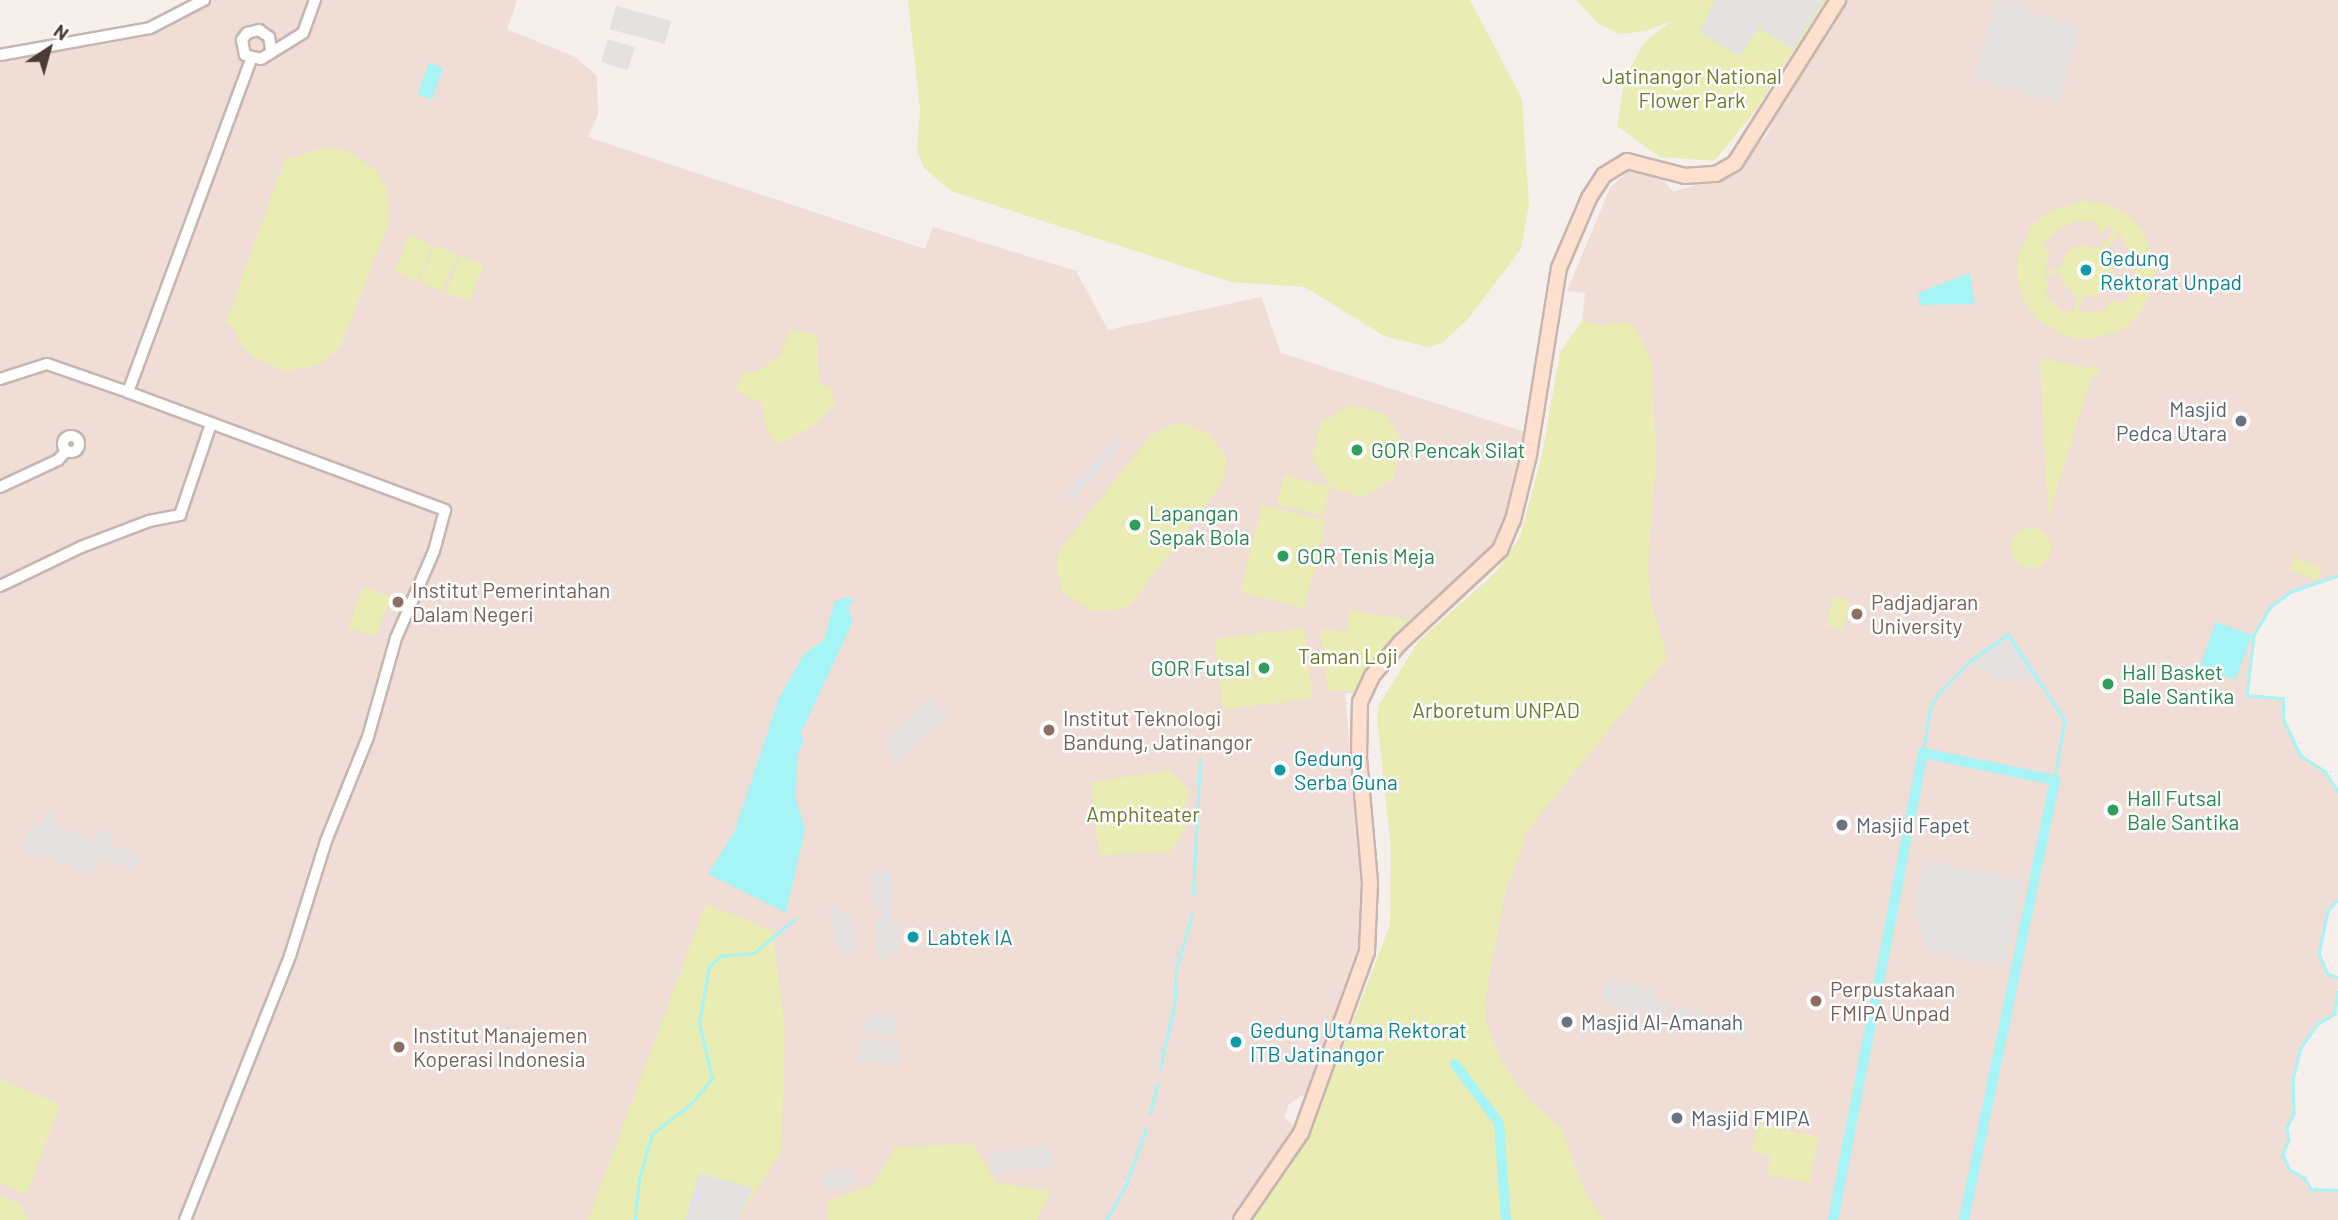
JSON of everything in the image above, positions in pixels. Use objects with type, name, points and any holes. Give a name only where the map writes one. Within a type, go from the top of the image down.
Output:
[{"type":"main road","points":[[1241,1220],[1301,1133],[1367,952],[1370,882],[1359,758],[1360,702],[1372,677],[1400,643],[1500,550],[1513,520],[1529,455],[1559,268],[1589,198],[1604,175],[1627,161],[1685,176],[1716,174],[1735,163],[1838,0]]},
{"type":"street","points":[[0,55],[150,28],[204,0]]},
{"type":"street","points":[[251,59],[261,59],[271,49],[303,33],[315,0]]},
{"type":"street","points":[[251,59],[241,44],[251,31],[267,34],[271,49]]},
{"type":"street","points":[[128,392],[251,59]]},
{"type":"street","points":[[0,379],[47,364],[445,510],[434,551],[396,638],[368,737],[326,841],[290,956],[185,1220]]},
{"type":"street","points":[[0,586],[93,543],[180,515],[211,424]]},
{"type":"street","points":[[0,487],[58,460],[66,451]]},
{"type":"shaded area","points":[[189,0],[517,0],[507,29],[575,57],[597,76],[598,114],[588,137],[925,249],[933,227],[1076,271],[1108,330],[1261,297],[1281,353],[1525,432],[1516,490],[1497,551],[1412,623],[1361,693],[1345,693],[1362,880],[1359,954],[1310,1091],[1289,1104],[1284,1117],[1294,1126],[1290,1137],[1230,1220],[0,1220],[0,47],[147,23]]},
{"type":"shaded area","points":[[1715,0],[1824,0],[1793,49],[1759,28],[1740,56],[1700,33]]},
{"type":"shaded area","name":"Padjadjaran University","points":[[1847,0],[2338,0],[2338,576],[2291,592],[2270,608],[2254,636],[2247,694],[2283,698],[2284,720],[2300,755],[2325,771],[2338,791],[2338,900],[2328,911],[2319,954],[2328,973],[2338,977],[2337,1006],[2335,1014],[2317,1025],[2301,1048],[2293,1080],[2294,1114],[2287,1128],[2289,1140],[2283,1154],[2289,1169],[2305,1178],[2311,1189],[2338,1190],[2338,1220],[1252,1220],[1322,1103],[1390,925],[1391,846],[1377,717],[1379,705],[1419,641],[1496,572],[1520,537],[1542,456],[1560,353],[1582,321],[1585,293],[1567,291],[1610,188],[1630,169],[1656,171],[1673,192],[1734,173],[1769,132],[1772,117],[1789,87]]},
{"type":"shaded area","points":[[1995,0],[2027,4],[2026,13],[2079,27],[2059,102],[1974,80]]},
{"type":"shaded area","points":[[616,6],[671,21],[665,44],[610,29]]},
{"type":"shaded area","points":[[608,39],[635,47],[628,70],[601,62]]},
{"type":"shaded area","points":[[1116,437],[1123,443],[1072,501],[1065,495]]},
{"type":"shaded area","points":[[2008,634],[2015,640],[2043,682],[1998,678],[1966,664]]},
{"type":"shaded area","points":[[930,700],[950,713],[895,762],[883,742]]},
{"type":"shaded area","points":[[47,812],[57,816],[54,826],[94,840],[98,829],[114,835],[111,845],[141,855],[136,870],[98,857],[92,874],[23,850],[33,824],[42,826]]},
{"type":"shaded area","points":[[1923,860],[2022,880],[2005,968],[1925,950],[1914,906]]},
{"type":"shaded area","points":[[892,871],[891,921],[898,921],[900,952],[877,958],[874,918],[880,917],[880,907],[874,907],[871,872]]},
{"type":"shaded area","points":[[829,906],[851,913],[857,950],[850,955],[843,955],[837,944]]},
{"type":"shaded area","points":[[1607,979],[1657,991],[1655,1002],[1749,1025],[1746,1039],[1677,1022],[1678,1012],[1667,1010],[1664,1019],[1601,1003]]},
{"type":"shaded area","points":[[897,1014],[895,1036],[862,1034],[867,1015]]},
{"type":"shaded area","points":[[862,1040],[899,1042],[900,1063],[856,1060]]},
{"type":"shaded area","points":[[1052,1146],[1054,1166],[991,1172],[989,1153]]},
{"type":"shaded area","points":[[853,1168],[855,1187],[825,1190],[823,1171]]},
{"type":"shaded area","points":[[699,1173],[753,1188],[739,1220],[685,1220]]},
{"type":"green space","points":[[908,0],[1470,0],[1522,99],[1529,204],[1521,249],[1468,319],[1442,343],[1428,347],[1384,336],[1305,287],[1231,282],[951,191],[924,168],[917,151],[920,110]]},
{"type":"green space","name":"Jatinangor National Flower Park","points":[[1576,0],[1827,0],[1750,118],[1714,161],[1660,157],[1617,126],[1625,78],[1644,43],[1671,21],[1646,31],[1619,34],[1598,23]]},
{"type":"green space","points":[[321,148],[347,150],[376,170],[388,192],[390,220],[340,347],[319,365],[285,371],[253,357],[242,347],[233,327],[225,324],[286,157],[295,158]]},
{"type":"green space","name":"Gedung Rektorat Unpad","points":[[2082,201],[2105,204],[2126,213],[2142,230],[2155,261],[2154,284],[2139,315],[2122,330],[2089,339],[2067,337],[2037,319],[2024,301],[2017,279],[2018,256],[2032,225],[2050,211]],"holes":[[[2076,221],[2098,222],[2097,230],[2102,233],[2109,226],[2115,230],[2100,248],[2078,246],[2065,255],[2060,269],[2044,270],[2050,256],[2043,245],[2057,230]],[[2120,233],[2137,265],[2130,295],[2124,303],[2112,300],[2105,310],[2079,313],[2082,297],[2099,295],[2111,284],[2114,268],[2105,251]],[[2060,273],[2064,285],[2077,296],[2074,311],[2067,309],[2065,314],[2043,294],[2049,290],[2044,275]]]},
{"type":"green space","points":[[410,235],[433,245],[417,282],[394,272]]},
{"type":"green space","points":[[435,245],[458,255],[442,292],[419,282]]},
{"type":"green space","points":[[460,256],[483,265],[469,301],[446,292]]},
{"type":"green space","name":"Arboretum UNPAD","points":[[1582,321],[1600,325],[1626,322],[1636,327],[1652,362],[1656,462],[1648,563],[1650,597],[1667,658],[1528,830],[1504,898],[1485,1001],[1486,1022],[1502,1063],[1528,1099],[1561,1128],[1586,1194],[1604,1220],[1252,1220],[1322,1103],[1390,925],[1391,846],[1377,717],[1379,705],[1419,641],[1496,572],[1520,537],[1542,456],[1560,353]]},
{"type":"green space","points":[[790,330],[817,334],[819,379],[821,385],[830,387],[835,404],[813,426],[776,445],[766,427],[762,403],[739,393],[736,386],[744,372],[759,371],[780,355]]},
{"type":"green space","points":[[2048,355],[2049,360],[2091,368],[2093,364],[2100,372],[2091,379],[2048,517],[2040,362]]},
{"type":"green space","name":"GOR Pencak Silat","points":[[1350,405],[1385,414],[1403,443],[1393,480],[1363,497],[1330,487],[1312,457],[1321,423]]},
{"type":"green space","name":"Lapangan Sepak Bola","points":[[1179,422],[1207,432],[1227,457],[1222,484],[1131,604],[1123,609],[1091,611],[1063,592],[1057,571],[1058,552],[1151,435]]},
{"type":"green space","points":[[1284,475],[1330,487],[1323,516],[1277,504]]},
{"type":"green space","name":"GOR Tenis Meja","points":[[1262,505],[1326,521],[1304,608],[1240,592]]},
{"type":"green space","points":[[2031,528],[2039,529],[2045,534],[2050,540],[2050,556],[2045,562],[2039,567],[2031,568],[2023,567],[2017,562],[2012,556],[2011,548],[2012,540],[2017,534],[2023,529]]},
{"type":"green space","points":[[2295,557],[2322,568],[2317,581],[2290,570]]},
{"type":"green space","points":[[363,587],[390,597],[376,637],[348,627]]},
{"type":"green space","points":[[1832,597],[1849,600],[1844,629],[1827,627]]},
{"type":"green space","name":"Taman Loji","points":[[1349,610],[1411,620],[1359,691],[1328,691],[1320,630],[1348,631]]},
{"type":"green space","name":"GOR Futsal","points":[[1304,628],[1313,698],[1223,709],[1215,639]]},
{"type":"green space","name":"Amphiteater","points":[[1169,771],[1190,791],[1181,819],[1186,830],[1169,852],[1099,855],[1091,782]]},
{"type":"green space","points":[[706,904],[772,930],[785,1029],[781,1152],[738,1220],[588,1220]]},
{"type":"green space","points":[[0,1079],[60,1104],[27,1194],[0,1183]]},
{"type":"green space","points":[[1758,1124],[1819,1137],[1809,1183],[1767,1174],[1771,1155],[1752,1151]]},
{"type":"green space","points":[[973,1144],[996,1183],[1051,1191],[1037,1220],[828,1220],[827,1201],[873,1185],[895,1147]]},
{"type":"green space","points":[[0,1196],[20,1204],[28,1220],[0,1220]]},
{"type":"water","points":[[429,63],[443,68],[432,99],[418,94]]},
{"type":"water","points":[[1970,273],[1975,304],[1920,305],[1918,293]]},
{"type":"water","points":[[848,597],[853,601],[848,608],[853,621],[800,735],[804,740],[797,756],[796,799],[805,829],[786,913],[708,874],[735,830],[779,698],[804,654],[824,640],[835,601]]},
{"type":"water","points":[[2216,622],[2252,635],[2235,680],[2200,667]]},
{"type":"waterway","points":[[2338,576],[2291,592],[2270,608],[2254,636],[2247,695],[2283,698],[2284,720],[2300,755],[2325,771],[2338,791]]},
{"type":"waterway","points":[[1923,753],[1930,708],[1938,694],[1970,661],[2008,634],[2065,720],[2055,780]]},
{"type":"waterway","points":[[1833,1220],[1923,753],[2055,780],[1964,1220]]},
{"type":"waterway","points":[[1193,894],[1200,759]]},
{"type":"waterway","points":[[2338,900],[2328,911],[2319,954],[2328,974],[2338,977]]},
{"type":"waterway","points":[[1160,1069],[1175,1000],[1176,970],[1192,914]]},
{"type":"waterway","points":[[635,1220],[639,1179],[652,1134],[691,1104],[712,1079],[699,1023],[709,966],[721,956],[754,953],[795,919]]},
{"type":"waterway","points":[[2338,992],[2335,1014],[2317,1025],[2301,1048],[2293,1079],[2294,1114],[2287,1128],[2289,1140],[2283,1154],[2289,1169],[2305,1178],[2311,1189],[2338,1190]]},
{"type":"waterway","points":[[1455,1064],[1499,1123],[1506,1220]]},
{"type":"waterway","points":[[1150,1113],[1157,1084]]},
{"type":"waterway","points":[[1106,1220],[1126,1185],[1146,1128]]},
{"type":"place","name":"Gedung Rektorat Unpad","points":[[2086,270]]},
{"type":"place","name":"Masjid Pedca Utara","points":[[2241,421]]},
{"type":"place","name":"GOR Pencak Silat","points":[[1357,450]]},
{"type":"place","name":"Lapangan Sepak Bola","points":[[1135,525]]},
{"type":"place","name":"GOR Tenis Meja","points":[[1283,556]]},
{"type":"place","name":"Institut Pemerintahan Dalam Negeri","points":[[398,602]]},
{"type":"place","name":"Padjadjaran University","points":[[1857,614]]},
{"type":"place","name":"GOR Futsal","points":[[1264,668]]},
{"type":"place","name":"Hall Basket Bale Santika","points":[[2108,684]]},
{"type":"place","name":"Institut Teknologi Bandung, Jatinangor","points":[[1049,730]]},
{"type":"place","name":"Gedung Serba Guna","points":[[1280,770]]},
{"type":"place","name":"Hall Futsal Bale Santika","points":[[2113,810]]},
{"type":"place","name":"Masjid Fapet","points":[[1842,825]]},
{"type":"place","name":"Labtek IA","points":[[913,937]]},
{"type":"place","name":"Perpustakaan FMIPA Unpad","points":[[1816,1001]]},
{"type":"place","name":"Masjid Al-Amanah","points":[[1567,1022]]},
{"type":"place","name":"Gedung Utama Rektorat ITB Jatinangor","points":[[1236,1042]]},
{"type":"place","name":"Institut Manajemen Koperasi Indonesia","points":[[399,1047]]},
{"type":"place","name":"Masjid FMIPA","points":[[1677,1118]]}]
